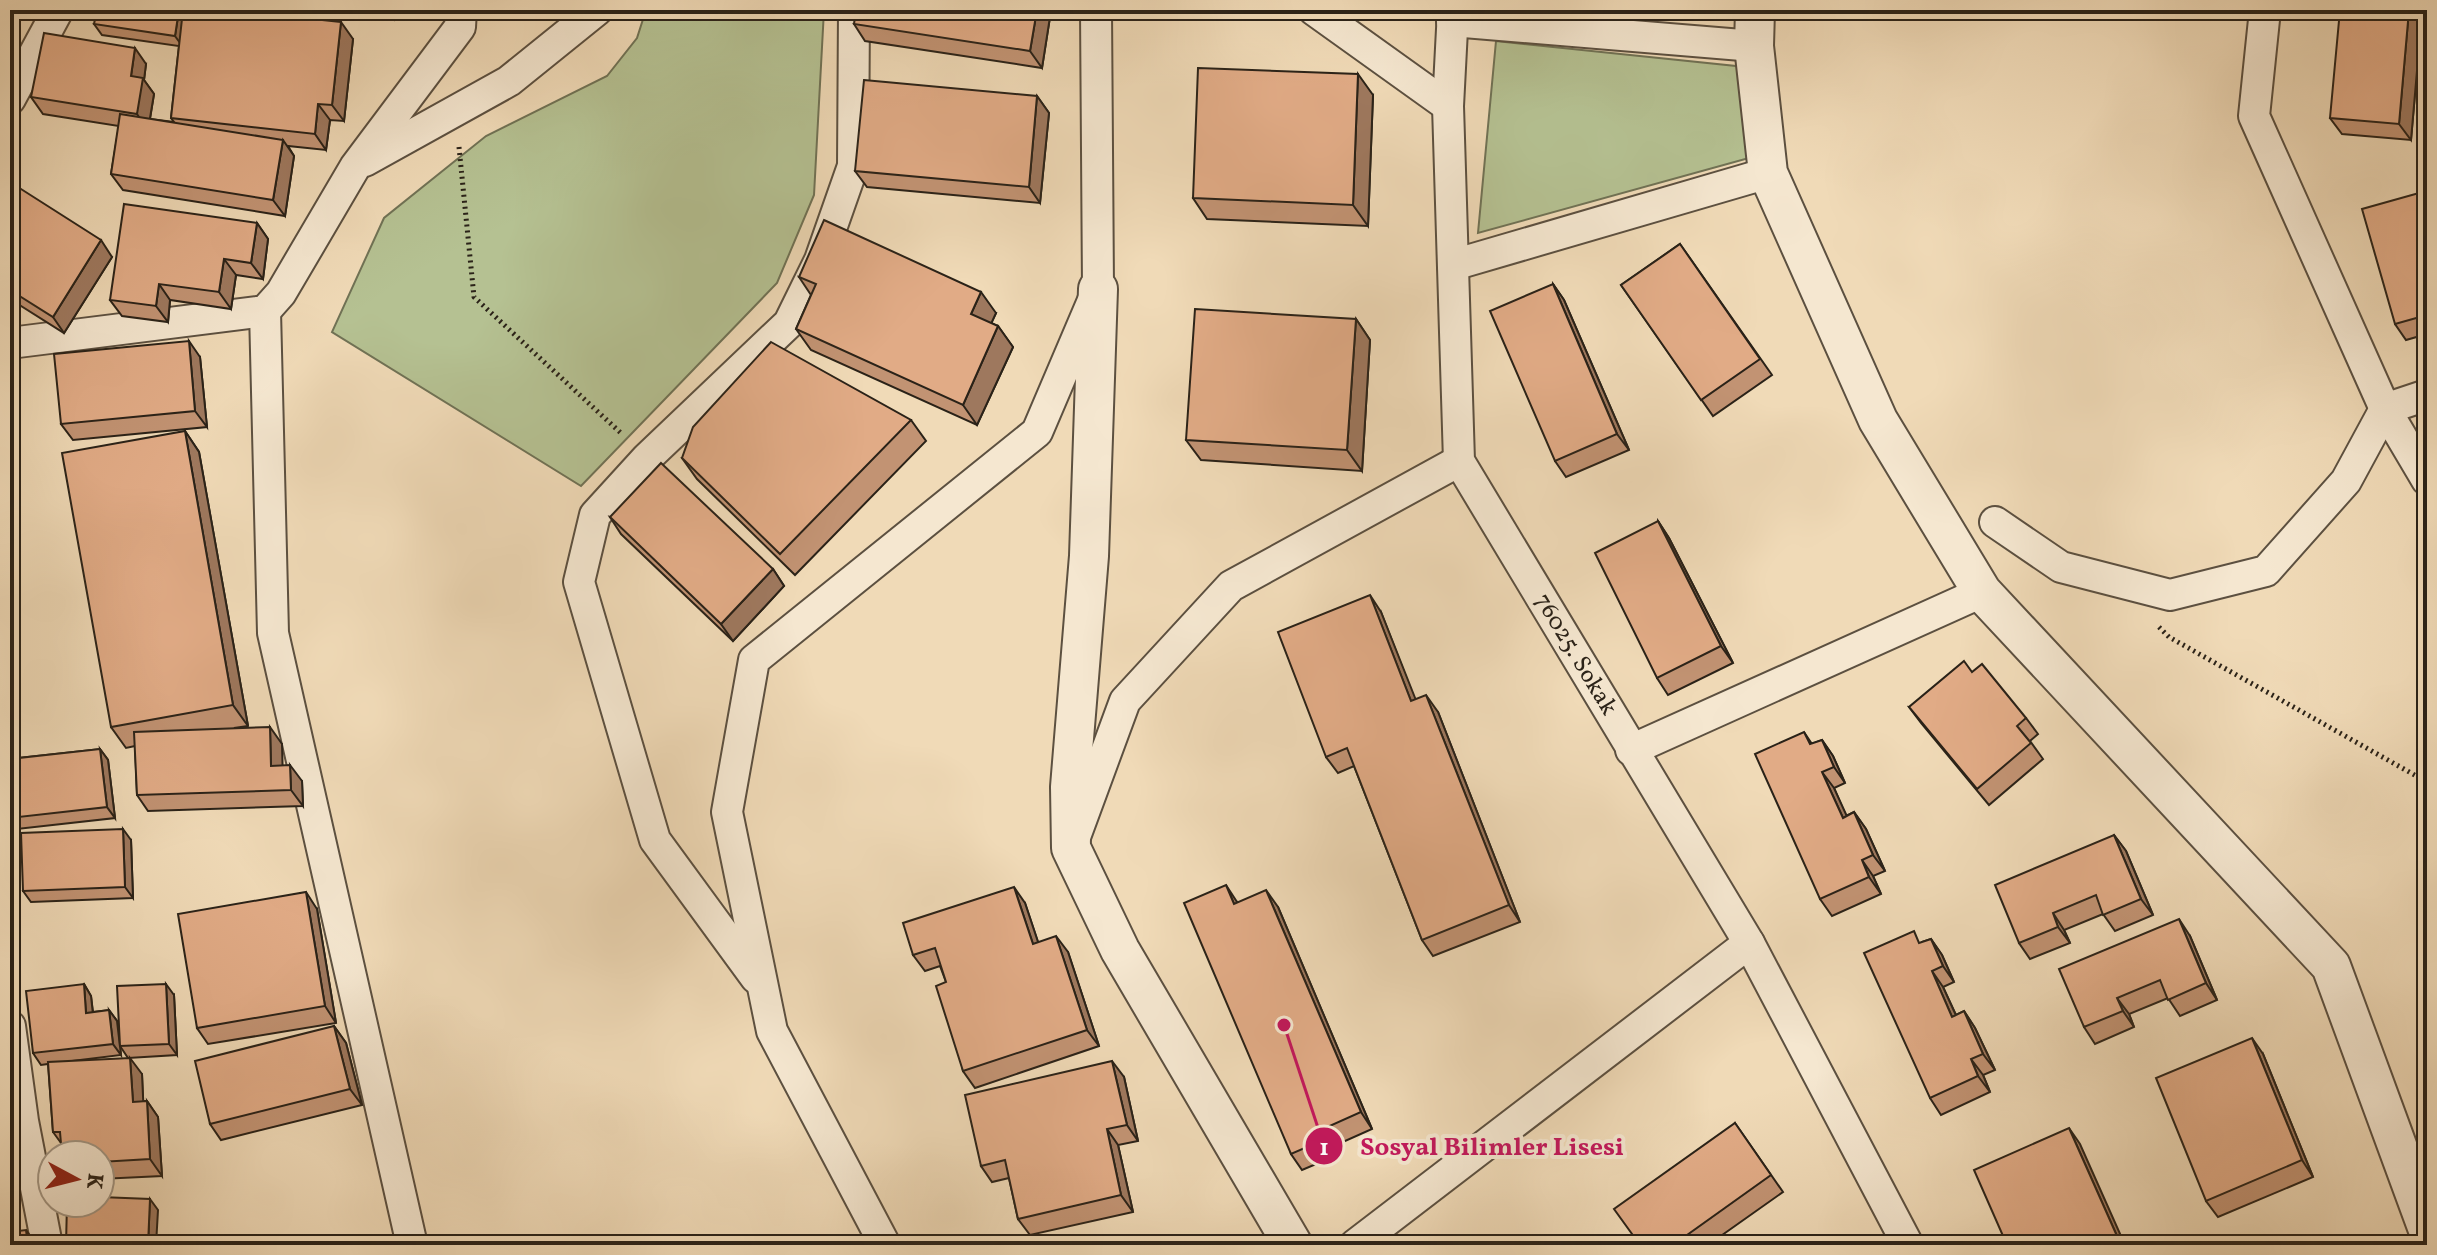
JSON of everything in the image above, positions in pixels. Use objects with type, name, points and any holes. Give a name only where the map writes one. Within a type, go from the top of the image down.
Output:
[{"type":"street","points":[[10,99],[58,10]]},
{"type":"street","points":[[10,343],[265,311],[281,293],[355,167],[460,27],[461,10]]},
{"type":"street","points":[[355,167],[509,81],[597,10]]},
{"type":"street","points":[[762,986],[655,840],[579,582],[595,515],[647,458],[789,323],[820,260],[853,166],[854,10]]},
{"type":"street","points":[[1096,10],[1098,289],[1089,556],[1070,787],[1071,848],[1120,950],[1293,1245]]},
{"type":"street","points":[[1314,10],[1448,106]]},
{"type":"street","points":[[2265,10],[2254,116],[2385,409],[2427,480]]},
{"type":"street","points":[[1453,15],[1755,28],[1768,173],[1878,420],[1982,592],[2331,966],[2427,1227]]},
{"type":"street","name":"76025. Sokak","points":[[1453,15],[1448,106],[1459,461],[1749,943],[1908,1245]]},
{"type":"street","points":[[1453,265],[1768,173]]},
{"type":"street","points":[[885,1245],[772,1031],[727,812],[754,660],[1037,432],[1098,289]]},
{"type":"street","points":[[265,311],[273,633],[412,1245]]},
{"type":"street","points":[[1995,522],[2061,567],[2170,595],[2266,571],[2346,481],[2385,409],[2427,395]]},
{"type":"street","points":[[1071,848],[1125,701],[1231,586],[1459,461]]},
{"type":"street","points":[[1631,750],[1982,592]]},
{"type":"street","points":[[1355,1245],[1749,943]]},
{"type":"street","points":[[10,1026],[23,1121],[47,1245]]},
{"type":"path","points":[[455,110],[474,297],[647,458]]},
{"type":"path","points":[[2158,626],[2169,637],[2427,782]]},
{"type":"green space","points":[[646,10],[824,10],[814,195],[777,283],[581,486],[332,332],[384,218],[486,136],[607,76],[637,38]]},
{"type":"green space","points":[[1496,41],[1736,66],[1753,82],[1749,158],[1478,233]]},
{"type":"building","points":[[97,10],[179,10],[175,36],[94,24]]},
{"type":"building","points":[[183,10],[228,10],[341,22],[332,105],[318,104],[315,134],[171,118]]},
{"type":"building","points":[[856,10],[1037,10],[1030,51],[854,24]]},
{"type":"building","points":[[2340,10],[2409,10],[2399,124],[2330,118]]},
{"type":"building","points":[[44,33],[135,48],[131,76],[143,78],[137,114],[31,97]]},
{"type":"building","points":[[1198,68],[1358,74],[1353,205],[1193,198]]},
{"type":"building","points":[[864,80],[1037,96],[1029,187],[855,171]]},
{"type":"building","points":[[120,114],[283,140],[273,200],[111,174]]},
{"type":"building","points":[[10,182],[101,240],[53,317],[10,290]]},
{"type":"building","points":[[2419,193],[2424,212],[2427,212],[2427,315],[2395,324],[2362,209]]},
{"type":"building","points":[[124,204],[257,223],[251,263],[224,259],[219,292],[159,284],[156,306],[110,300]]},
{"type":"building","points":[[824,220],[981,292],[971,314],[998,326],[963,405],[796,329],[816,284],[799,277]]},
{"type":"building","points":[[1680,244],[1760,359],[1701,400],[1621,285]]},
{"type":"building","points":[[1553,284],[1617,434],[1555,461],[1490,311]]},
{"type":"building","points":[[1195,309],[1356,319],[1347,450],[1186,440]]},
{"type":"building","points":[[189,341],[195,411],[61,424],[54,354]]},
{"type":"building","points":[[771,342],[911,420],[780,554],[682,458],[693,427]]},
{"type":"building","points":[[185,431],[233,705],[111,727],[62,453]]},
{"type":"building","points":[[661,463],[773,569],[721,624],[610,517]]},
{"type":"building","points":[[1658,521],[1721,646],[1657,678],[1595,553]]},
{"type":"building","points":[[1370,595],[1411,701],[1426,695],[1509,905],[1422,940],[1347,748],[1326,757],[1278,632]]},
{"type":"building","points":[[1964,661],[1972,672],[1982,664],[2026,718],[2017,726],[2031,743],[1977,789],[1909,707]]},
{"type":"building","points":[[270,727],[271,766],[290,765],[291,790],[137,795],[134,732]]},
{"type":"building","points":[[1804,732],[1810,744],[1822,740],[1834,767],[1822,772],[1843,818],[1854,812],[1873,855],[1862,860],[1869,877],[1820,899],[1755,754]]},
{"type":"building","points":[[100,749],[107,807],[10,818],[10,759]]},
{"type":"building","points":[[123,829],[125,887],[23,891],[21,833]]},
{"type":"building","points":[[2114,835],[2141,899],[2103,915],[2096,895],[2053,913],[2058,927],[2019,943],[1995,885]]},
{"type":"building","points":[[1226,885],[1234,904],[1266,890],[1361,1112],[1325,1128],[1328,1138],[1291,1154],[1184,903]]},
{"type":"building","points":[[1014,887],[1033,944],[1056,936],[1087,1030],[963,1071],[936,986],[946,982],[935,948],[913,955],[903,923]]},
{"type":"building","points":[[306,892],[325,1006],[197,1028],[178,914]]},
{"type":"building","points":[[2179,919],[2206,983],[2168,1000],[2160,980],[2117,998],[2123,1011],[2084,1027],[2059,969]]},
{"type":"building","points":[[1914,931],[1919,943],[1931,939],[1943,966],[1932,971],[1952,1017],[1964,1011],[1983,1054],[1971,1059],[1978,1076],[1930,1098],[1864,953]]},
{"type":"building","points":[[84,984],[86,1013],[109,1010],[113,1044],[33,1053],[26,991]]},
{"type":"building","points":[[166,984],[169,1044],[120,1046],[117,986]]},
{"type":"building","points":[[334,1026],[350,1089],[210,1124],[195,1061]]},
{"type":"building","points":[[2252,1038],[2302,1160],[2206,1201],[2156,1078]]},
{"type":"building","points":[[130,1058],[133,1102],[147,1101],[150,1159],[116,1161],[116,1139],[61,1139],[60,1132],[53,1132],[48,1062]]},
{"type":"building","points":[[1112,1061],[1127,1125],[1107,1129],[1121,1195],[1018,1219],[1005,1160],[981,1166],[965,1095]]},
{"type":"building","points":[[1735,1123],[1771,1175],[1673,1245],[1640,1245],[1614,1209]]},
{"type":"building","points":[[2069,1128],[2121,1245],[2007,1245],[1974,1170]]},
{"type":"building","points":[[116,1198],[150,1199],[148,1245],[66,1245],[67,1219],[116,1219]]},
{"type":"building","points":[[26,1230],[28,1245],[10,1245],[10,1232]]},
{"type":"place","name":"Sosyal Bilimler Lisesi","points":[[1284,1025]]}]
